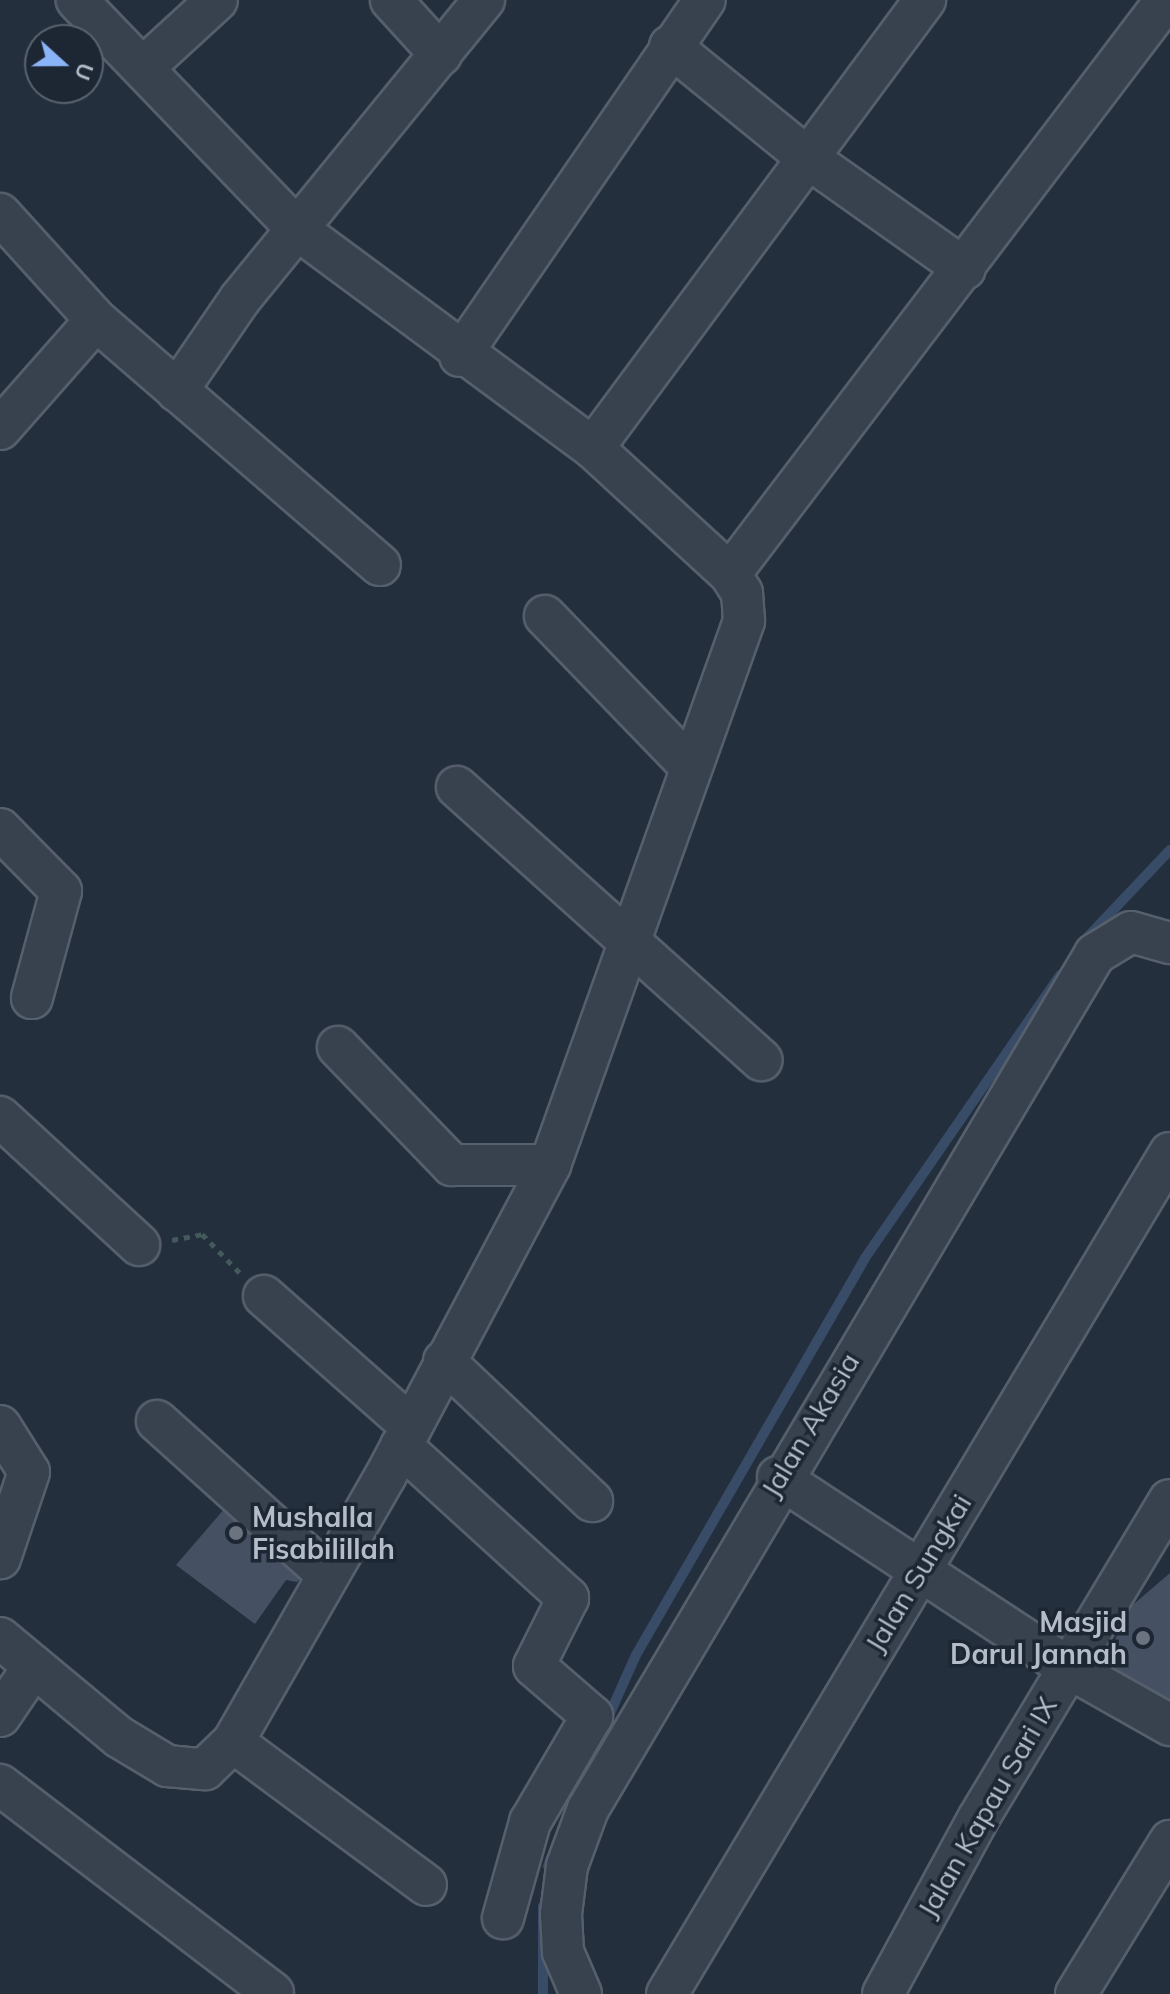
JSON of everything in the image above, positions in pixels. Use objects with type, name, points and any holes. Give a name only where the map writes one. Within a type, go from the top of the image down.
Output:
[{"type":"street","points":[[0,1638],[119,1737],[181,1771],[205,1769],[233,1742],[406,1436],[550,1165],[744,621],[742,593],[730,574],[593,448],[460,356],[298,230],[77,0]]},
{"type":"street","points":[[143,68],[217,0]]},
{"type":"street","points":[[391,0],[441,55]]},
{"type":"street","points":[[177,391],[298,230],[484,0]]},
{"type":"street","points":[[460,356],[670,46],[705,0]]},
{"type":"street","points":[[593,448],[925,0]]},
{"type":"street","points":[[730,574],[965,269],[1166,0]]},
{"type":"street","points":[[670,46],[808,158],[965,269]]},
{"type":"street","points":[[0,214],[96,320],[380,565]]},
{"type":"street","points":[[0,429],[96,320]]},
{"type":"street","points":[[545,616],[691,767]]},
{"type":"street","points":[[457,787],[626,945],[761,1060]]},
{"type":"street","points":[[0,829],[61,891],[32,998]]},
{"type":"street","name":"Jalan Akasia","points":[[581,1994],[563,1952],[561,1914],[567,1866],[588,1809],[778,1477],[1095,954],[1131,932],[1170,943]]},
{"type":"street","points":[[338,1047],[452,1165],[550,1165]]},
{"type":"street","points":[[0,1117],[139,1245]]},
{"type":"street","name":"Jalan Sungkai","points":[[667,1994],[1170,1153]]},
{"type":"street","points":[[264,1296],[568,1598],[534,1666],[592,1716],[530,1822],[503,1918]]},
{"type":"street","points":[[444,1361],[592,1501]]},
{"type":"street","points":[[157,1421],[328,1575]]},
{"type":"street","points":[[0,1426],[29,1472],[0,1558]]},
{"type":"street","points":[[778,1477],[917,1573],[1067,1667],[1170,1725]]},
{"type":"street","name":"Jalan Kapau Sari IX","points":[[883,1994],[1067,1667],[1170,1500]]},
{"type":"street","points":[[0,1716],[34,1666]]},
{"type":"street","points":[[233,1742],[426,1885]]},
{"type":"street","points":[[0,1785],[273,1993]]},
{"type":"street","points":[[1076,1994],[1170,1841]]},
{"type":"path","points":[[139,1245],[202,1234],[264,1296]]},
{"type":"building","name":"Mushalla Fisabilillah","points":[[232,1500],[309,1569],[297,1582],[286,1580],[255,1624],[176,1565]]},
{"type":"building","name":"Masjid Darul Jannah","points":[[1170,1573],[1170,1708],[1104,1666],[1128,1609]]},
{"type":"waterway","points":[[1083,942],[1170,850]]},
{"type":"waterway","points":[[606,1722],[636,1655],[865,1258],[1060,975]]},
{"type":"waterway","points":[[548,1866],[591,1755]]},
{"type":"waterway","points":[[543,1906],[543,1994]]},
{"type":"place","name":"Mushalla Fisabilillah","points":[[236,1533]]},
{"type":"place","name":"Masjid Darul Jannah","points":[[1143,1638]]}]
